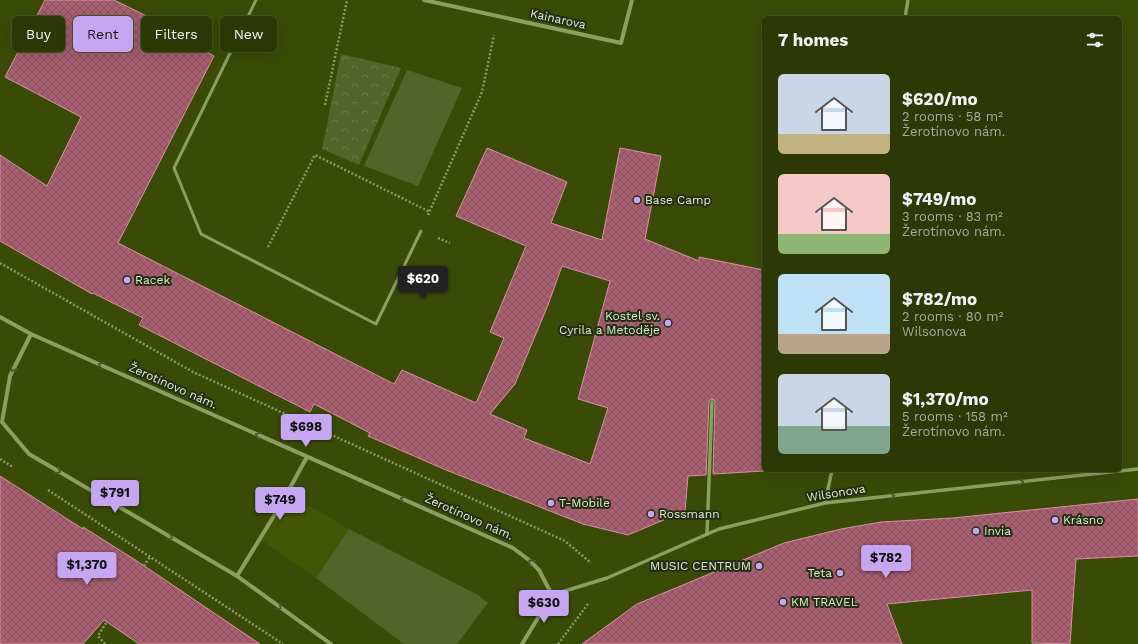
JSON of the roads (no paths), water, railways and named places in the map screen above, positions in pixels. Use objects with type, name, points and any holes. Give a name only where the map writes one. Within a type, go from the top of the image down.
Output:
[{"type":"street","name":"Kainarova","points":[[424,0],[621,43],[632,0]]},
{"type":"street","points":[[905,16],[908,0]]},
{"type":"street","name":"Žerotínovo nám.","points":[[0,317],[31,334],[513,548],[540,570],[552,595]]},
{"type":"street","points":[[31,334],[10,376],[2,422],[29,454],[237,576],[331,644]]},
{"type":"street","points":[[707,534],[712,402]]},
{"type":"street","points":[[237,576],[280,506],[307,457]]},
{"type":"street","name":"Wilsonova","points":[[1122,471],[1138,469]]},
{"type":"street","points":[[825,503],[832,472]]},
{"type":"street","name":"Wilsonova","points":[[552,595],[607,578],[720,529],[825,503],[1110,472]]},
{"type":"street","points":[[522,644],[552,595]]},
{"type":"lane","points":[[256,0],[174,168],[201,234],[376,324],[421,231]]},
{"type":"place","name":"Base Camp","points":[[637,200]]},
{"type":"place","name":"Racek","points":[[127,280]]},
{"type":"place","name":"Kostel sv. Cyrila a Metoděje","points":[[668,323]]},
{"type":"place","name":"T-Mobile","points":[[551,503]]},
{"type":"place","name":"Rossmann","points":[[651,514]]},
{"type":"place","name":"Krásno","points":[[1055,520]]},
{"type":"place","name":"Invia","points":[[976,531]]},
{"type":"place","name":"MUSIC CENTRUM","points":[[759,566]]},
{"type":"place","name":"Teta","points":[[840,573]]},
{"type":"place","name":"KM TRAVEL","points":[[783,602]]}]
